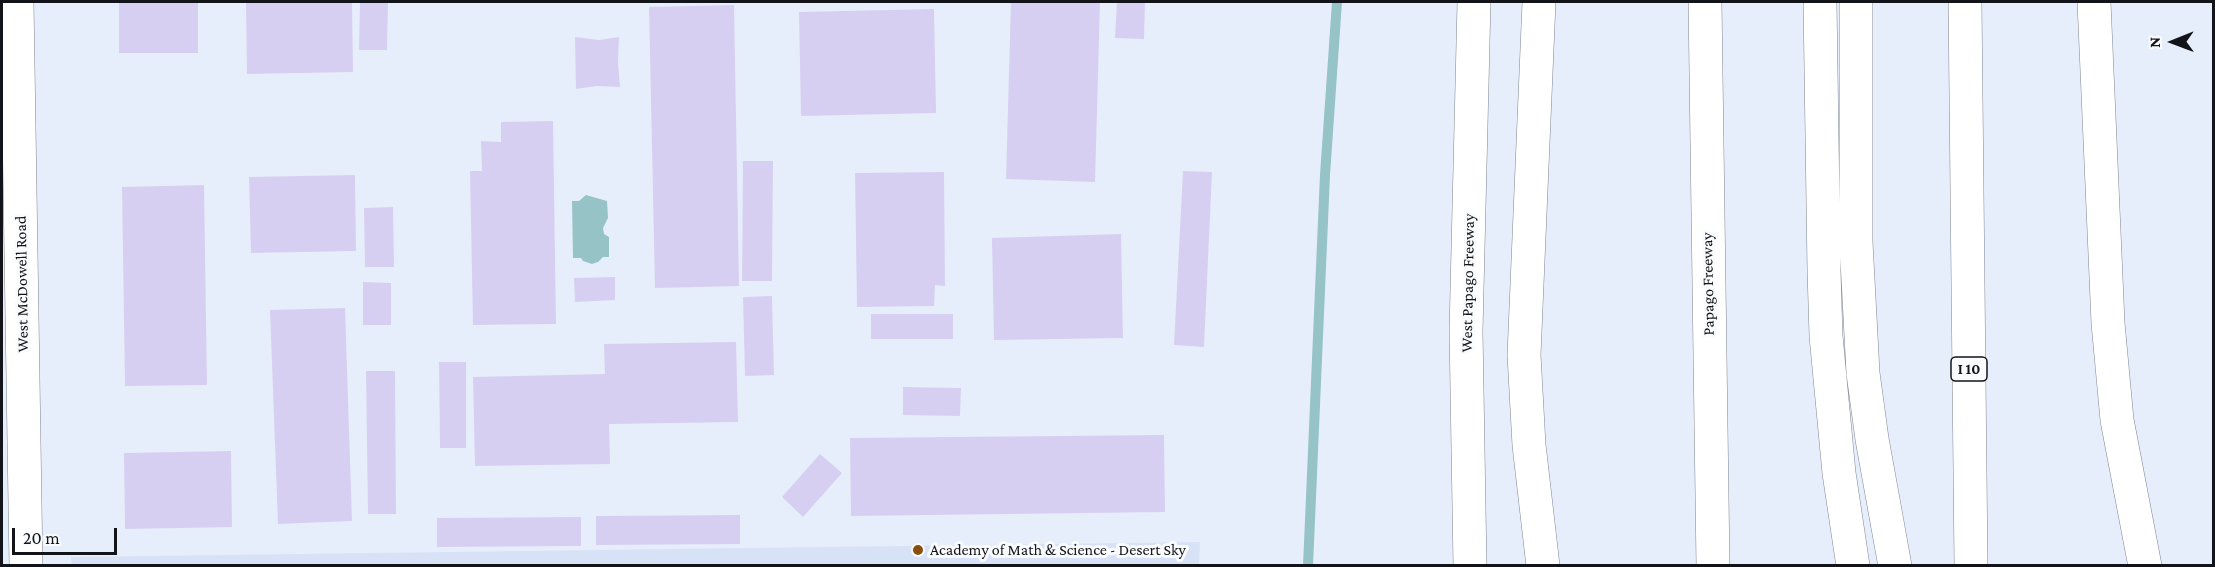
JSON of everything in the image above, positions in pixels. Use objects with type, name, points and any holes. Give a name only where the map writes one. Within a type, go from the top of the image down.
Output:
[{"type":"main road","name":"West McDowell Road","points":[[17,2],[26,566]]},
{"type":"main road","name":"West Papago Freeway","points":[[1470,566],[1466,331],[1474,2]]},
{"type":"main road","points":[[1539,2],[1524,355],[1528,444],[1541,550]]},
{"type":"main road","name":"Papago Freeway","points":[[1705,2],[1713,566]]},
{"type":"main road","points":[[1820,2],[1826,336],[1839,473],[1853,566]]},
{"type":"main road","points":[[1856,2],[1858,195],[1856,242],[1863,373],[1872,439],[1895,566]]},
{"type":"main road","name":"I 10","points":[[1965,2],[1971,566]]},
{"type":"main road","points":[[2094,2],[2108,323],[2117,420],[2145,566]]},
{"type":"main road","points":[[1699,566],[1707,175]]},
{"type":"shaded area","points":[[586,195],[607,201],[608,218],[603,228],[604,234],[609,237],[609,257],[603,257],[592,264],[581,258],[573,258],[572,201],[579,201]]},
{"type":"shaded area","name":"Academy of Math & Science - Desert Sky","points":[[1200,542],[1199,566],[72,566],[71,557]]},
{"type":"building","points":[[119,2],[198,2],[198,53],[119,53]]},
{"type":"building","points":[[246,2],[352,2],[353,72],[247,74]]},
{"type":"building","points":[[360,2],[388,2],[387,50],[359,50]]},
{"type":"building","points":[[1011,2],[1100,2],[1095,182],[1006,179]]},
{"type":"building","points":[[1117,2],[1145,2],[1144,39],[1115,38]]},
{"type":"building","points":[[734,5],[739,286],[655,288],[649,7]]},
{"type":"building","points":[[934,9],[936,113],[801,116],[799,12]]},
{"type":"building","points":[[575,37],[599,40],[619,37],[620,87],[597,86],[576,89]]},
{"type":"building","points":[[553,121],[556,324],[473,325],[470,171],[482,171],[481,141],[501,142],[501,122]]},
{"type":"building","points":[[743,161],[773,161],[772,281],[742,281]]},
{"type":"building","points":[[1183,171],[1212,172],[1204,347],[1174,345]]},
{"type":"building","points":[[944,172],[945,286],[935,285],[934,306],[857,307],[855,173]]},
{"type":"building","points":[[355,175],[356,251],[251,253],[249,177]]},
{"type":"building","points":[[204,185],[207,385],[125,386],[122,187]]},
{"type":"building","points":[[393,207],[394,267],[365,267],[364,208]]},
{"type":"building","points":[[1121,234],[1123,338],[994,340],[992,238]]},
{"type":"building","points":[[615,277],[615,300],[575,302],[574,278]]},
{"type":"building","points":[[363,282],[391,283],[391,325],[363,325]]},
{"type":"building","points":[[772,296],[774,375],[745,376],[743,297]]},
{"type":"building","points":[[345,308],[352,521],[278,524],[270,310]]},
{"type":"building","points":[[871,314],[953,314],[953,339],[871,339]]},
{"type":"building","points":[[736,342],[738,422],[609,424],[610,464],[475,466],[473,377],[605,374],[604,344]]},
{"type":"building","points":[[439,362],[466,362],[466,448],[440,448]]},
{"type":"building","points":[[366,371],[395,371],[396,514],[368,514]]},
{"type":"building","points":[[903,387],[961,388],[960,416],[903,415]]},
{"type":"building","points":[[1164,435],[1165,512],[851,516],[850,438]]},
{"type":"building","points":[[231,451],[232,527],[125,529],[124,453]]},
{"type":"building","points":[[820,454],[842,473],[803,517],[782,497]]},
{"type":"building","points":[[740,515],[740,544],[596,545],[596,516]]},
{"type":"building","points":[[581,517],[581,546],[437,547],[437,518]]},
{"type":"waterway","points":[[1308,566],[1325,175],[1337,2]]},
{"type":"place","name":"Academy of Math & Science - Desert Sky","points":[[918,550]]}]
